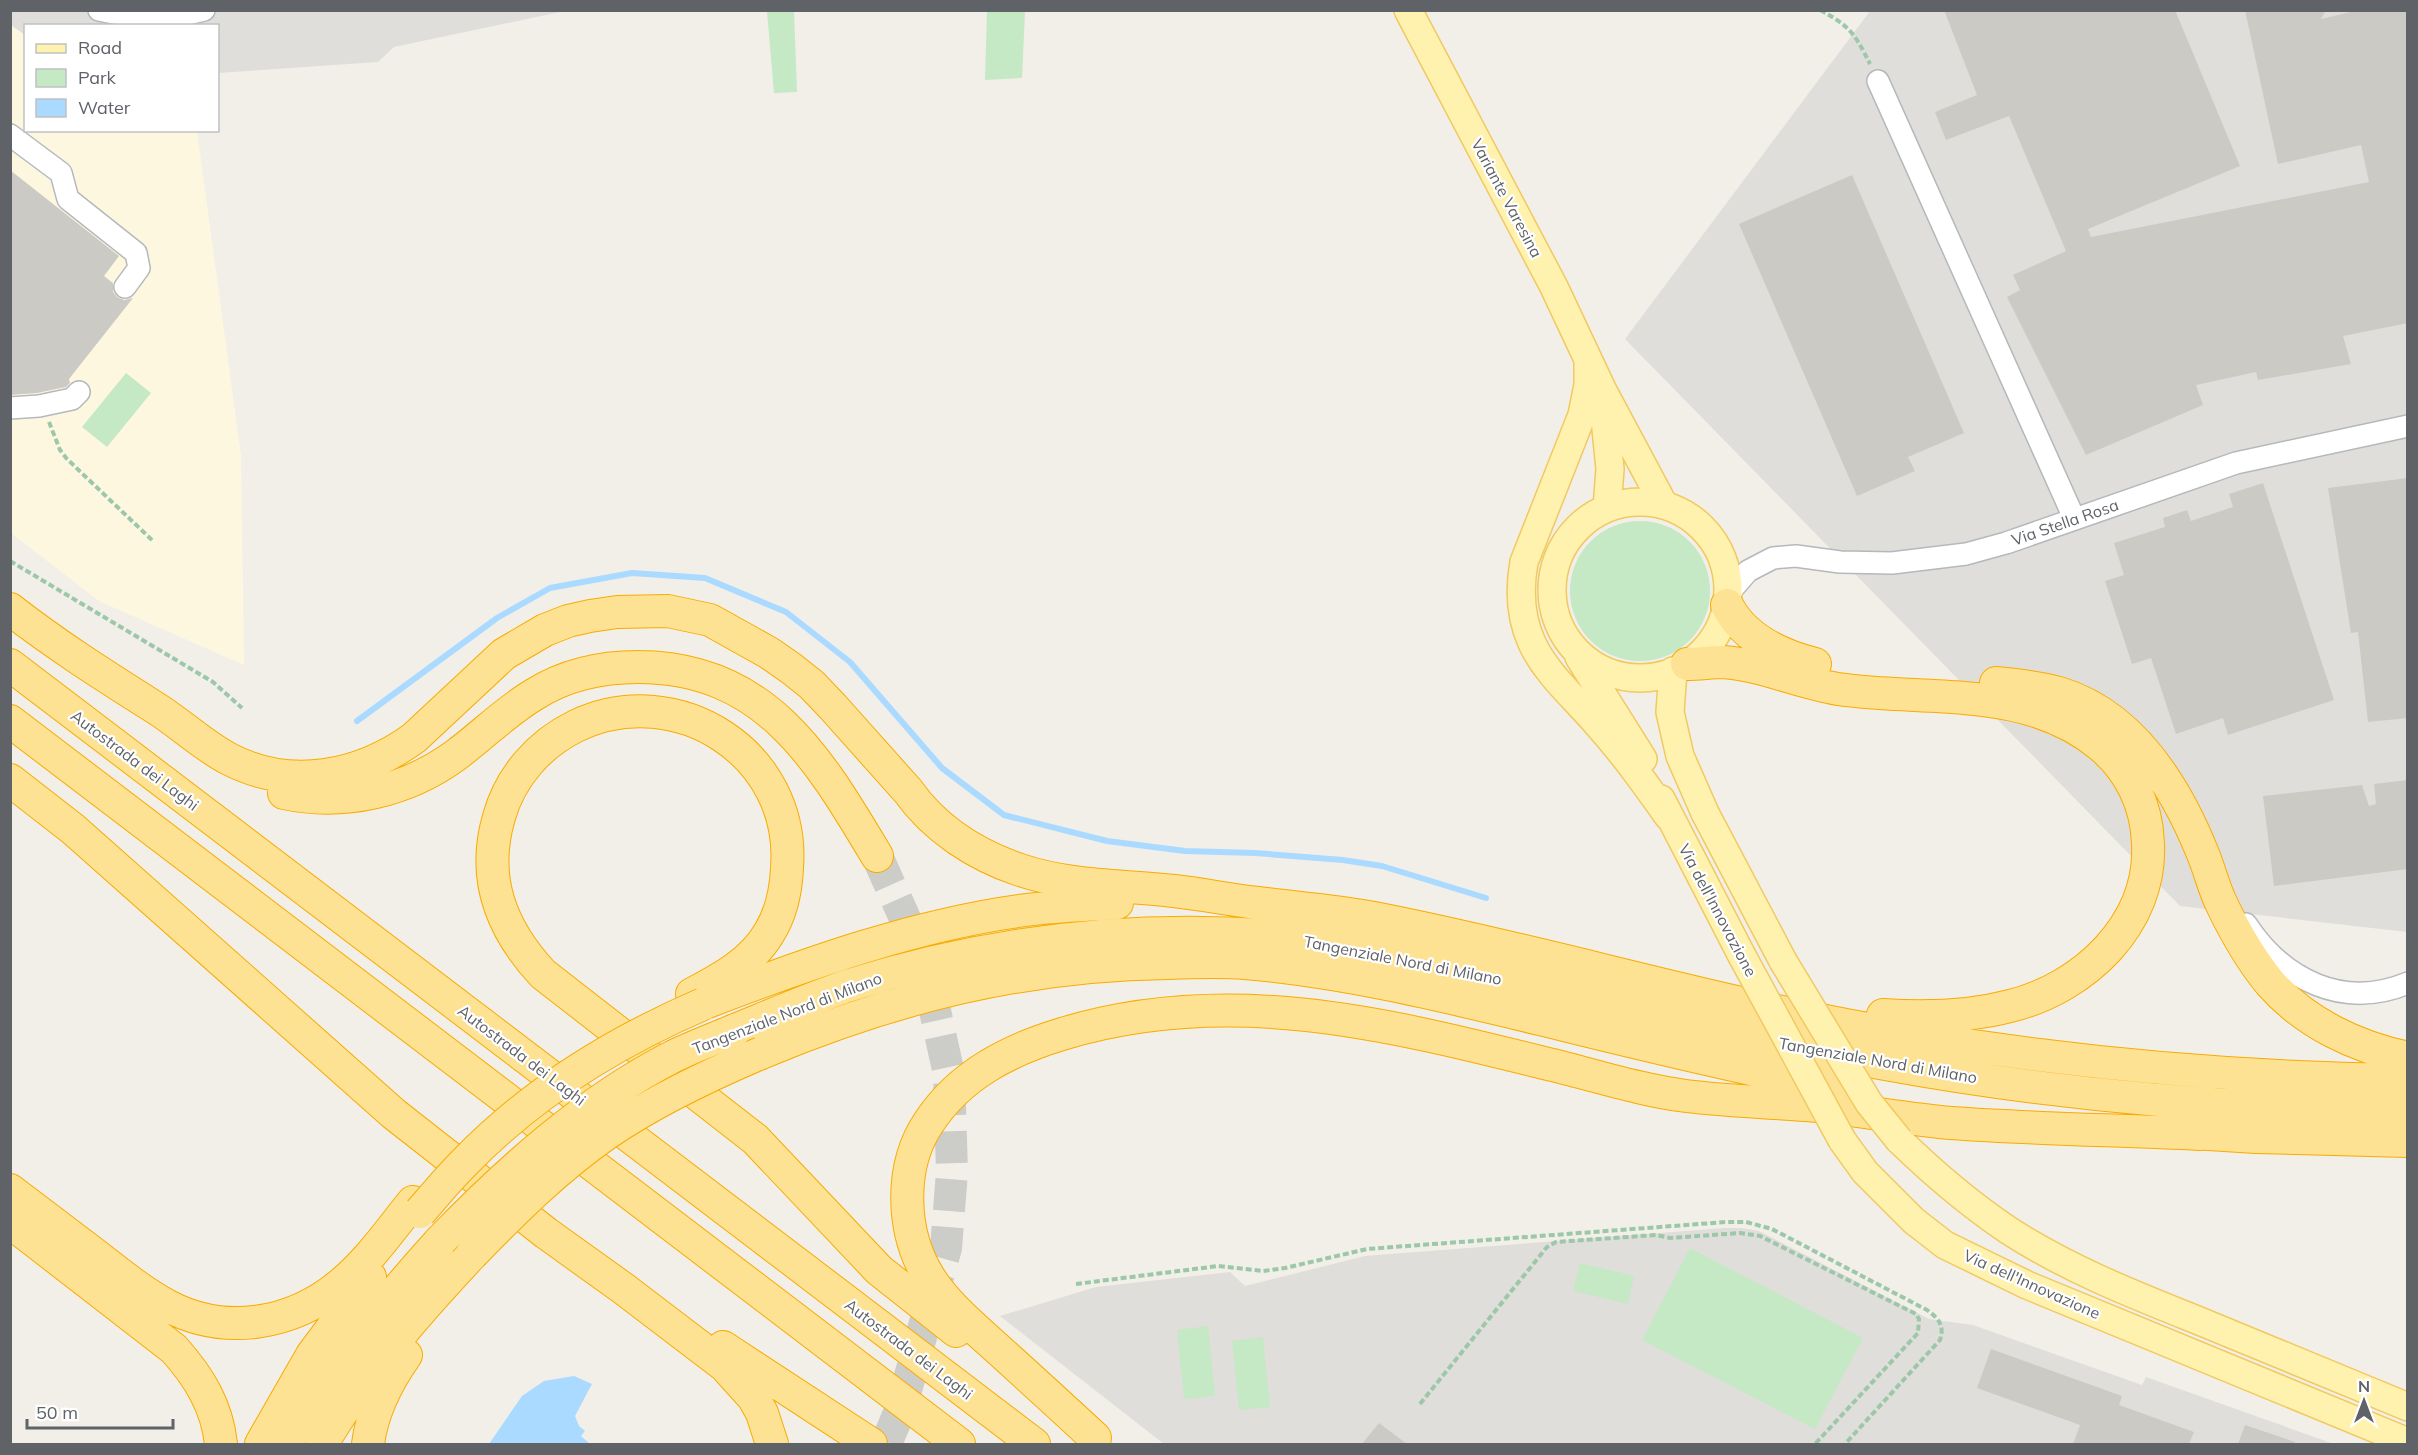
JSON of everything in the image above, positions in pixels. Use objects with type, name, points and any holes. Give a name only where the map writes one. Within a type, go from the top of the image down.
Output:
[{"type":"highway","points":[[1727,599],[1740,626],[1756,639],[1778,651],[1812,663],[1862,674],[2036,687],[2061,694],[2080,703],[2119,727],[2150,759],[2177,799],[2203,853],[2221,904],[2253,960],[2288,1001],[2330,1031],[2384,1053],[2408,1058]]},
{"type":"highway","points":[[10,609],[222,768],[256,785],[293,795],[312,797],[371,794],[426,774],[457,755],[522,702],[569,677],[607,667],[651,667],[694,673],[733,687],[777,717],[804,745],[836,786],[877,856]]},
{"type":"highway","points":[[53,643],[164,713],[228,759],[268,773],[310,777],[349,771],[398,749],[414,738],[504,654],[545,630],[568,621],[617,612],[668,611],[692,615],[710,620],[732,631],[769,653],[812,685],[919,806],[941,827],[975,850],[1016,869],[1055,880],[1108,888],[1171,891],[1310,908],[1418,927],[1648,982],[1848,1026],[2081,1061],[2278,1077],[2408,1080]]},
{"type":"highway","points":[[1648,982],[1720,989],[1802,1007],[1862,1014],[1949,1016],[2012,1006],[2064,984],[2094,963],[2106,951],[2122,933],[2135,910],[2146,878],[2149,858],[2142,803],[2115,759],[2087,736],[2030,708],[1987,699],[1888,694],[1835,688],[1723,662],[1680,668]]},
{"type":"highway","name":"Autostrada dei Laghi","points":[[10,665],[1034,1444]]},
{"type":"highway","points":[[261,1444],[312,1355],[417,1207],[420,1193],[464,1163],[526,1108],[583,1067],[634,1036],[698,999],[743,963],[769,933],[776,920],[786,883],[788,863],[786,835],[778,804],[758,766],[721,735],[701,724],[676,715],[626,711],[588,721],[552,740],[539,751],[516,780],[501,810],[493,846],[493,881],[504,921],[515,942],[543,974],[755,1139],[853,1245],[902,1289],[1100,1441]]},
{"type":"highway","points":[[10,721],[959,1444]]},
{"type":"highway","points":[[10,780],[73,829],[141,892],[394,1114],[546,1233],[707,1351],[753,1396],[762,1413],[772,1444]]},
{"type":"highway","points":[[10,801],[41,818],[141,892]]},
{"type":"highway","points":[[698,999],[904,936],[1025,910],[1117,903],[1259,903]]},
{"type":"highway","name":"Tangenziale Nord di Milano","points":[[286,1444],[325,1381],[359,1334],[441,1240],[490,1189],[575,1118],[619,1088],[673,1057],[735,1030],[842,988],[904,969],[997,948],[1058,939],[1157,932],[1281,937],[1344,945],[1418,959],[1766,1040],[1878,1062],[2010,1083],[2094,1094],[2198,1103],[2408,1111]]},
{"type":"highway","name":"Tangenziale Nord di Milano","points":[[322,1444],[351,1398],[392,1344],[477,1257],[531,1195],[606,1134],[644,1110],[704,1078],[761,1053],[870,1011],[969,984],[1071,967],[1136,963],[1242,963],[1336,974],[1416,990],[1680,1053],[1872,1095],[2081,1124],[2200,1134],[2408,1141]]},
{"type":"highway","points":[[1100,1441],[976,1330],[941,1294],[920,1261],[913,1239],[907,1194],[909,1171],[924,1129],[936,1111],[958,1087],[1009,1054],[1086,1027],[1137,1017],[1181,1012],[1243,1011],[1311,1014],[1431,1035],[1679,1095],[1807,1105],[1948,1123],[2200,1134]]},
{"type":"highway","points":[[10,1190],[153,1298],[182,1312],[225,1323],[256,1323],[270,1320],[317,1301],[356,1271],[417,1207]]},
{"type":"highway","points":[[10,1222],[174,1349],[187,1363],[206,1392],[216,1418],[221,1444]]},
{"type":"highway","points":[[368,1444],[380,1400],[398,1366],[477,1257]]},
{"type":"highway","points":[[624,1289],[781,1384],[872,1444]]},
{"type":"main road","name":"Variante Varesina","points":[[1408,10],[1664,505]]},
{"type":"main road","points":[[1587,355],[1588,385],[1582,415],[1524,562],[1521,585],[1522,610],[1538,654],[1630,763],[1668,816]]},
{"type":"main road","name":"Variante Varesina","points":[[1602,388],[1610,469],[1607,508]]},
{"type":"main road","points":[[1635,502],[1664,505],[1690,517],[1711,537],[1724,562],[1727,599],[1718,632],[1710,644],[1680,668],[1651,677],[1628,677],[1598,667],[1574,648],[1558,622],[1552,591],[1553,576],[1557,561],[1572,534],[1588,519],[1607,508],[1635,502]]},
{"type":"main road","name":"Via dell'Innovazione","points":[[1574,648],[1645,760],[1668,816],[1842,1140],[1865,1172],[1914,1221],[1945,1245],[2027,1285],[2408,1442]]},
{"type":"main road","name":"Via dell'Innovazione","points":[[1680,668],[1670,712],[1680,756],[1705,813],[1783,961],[1869,1103],[1899,1140],[1965,1199],[2009,1230],[2054,1256],[2107,1283],[2408,1407]]},
{"type":"street","points":[[99,10],[143,19],[182,16],[204,10]]},
{"type":"street","points":[[1878,81],[2074,518]]},
{"type":"street","points":[[10,135],[61,173],[68,200],[136,253],[140,268],[125,287]]},
{"type":"street","points":[[10,408],[39,406],[72,399],[79,392]]},
{"type":"street","name":"Via Stella Rosa","points":[[1727,599],[1748,571],[1773,558],[1796,556],[1863,563],[1926,560],[1966,554],[2236,462],[2408,426]]},
{"type":"street","points":[[2203,853],[2252,933],[2278,960],[2293,971],[2311,982],[2342,993],[2378,993],[2408,983]]},
{"type":"path","points":[[1820,10],[1840,21],[1857,37],[1878,81]]},
{"type":"path","points":[[39,406],[60,450],[67,459],[153,541]]},
{"type":"path","points":[[10,561],[213,682],[242,708]]},
{"type":"path","points":[[1076,1284],[1218,1266],[1263,1271],[1367,1250],[1726,1222],[1759,1224],[1927,1310],[1941,1323],[1943,1332],[1940,1340],[1845,1444]]},
{"type":"path","points":[[1420,1404],[1547,1246],[1556,1242],[1656,1235],[1670,1238],[1754,1234],[1916,1314],[1919,1319],[1918,1333],[1815,1444]]},
{"type":"shaded area","points":[[10,11],[565,11],[394,47],[378,62],[219,73],[219,24],[24,24],[24,34],[11,25]]},
{"type":"shaded area","points":[[1870,11],[2407,11],[2407,932],[2180,906],[1625,339]]},
{"type":"shaded area","points":[[10,25],[24,34],[24,132],[197,132],[241,456],[244,665],[99,601],[11,533]]},
{"type":"shaded area","points":[[1724,1228],[1759,1231],[1929,1319],[1973,1325],[2142,1385],[2146,1377],[2334,1444],[1164,1444],[1000,1316],[1096,1287],[1230,1272],[1245,1286],[1365,1256]]},
{"type":"green space","points":[[767,11],[794,11],[797,92],[774,93]]},
{"type":"green space","points":[[987,11],[1025,11],[1022,78],[985,80]]},
{"type":"green space","points":[[126,373],[151,393],[107,447],[82,427]]},
{"type":"green space","points":[[1640,521],[1667,526],[1690,541],[1705,564],[1710,591],[1705,618],[1690,641],[1667,656],[1640,661],[1613,656],[1590,641],[1575,618],[1570,591],[1575,564],[1590,541],[1613,526]]},
{"type":"green space","points":[[1690,1248],[1863,1338],[1815,1429],[1642,1340]]},
{"type":"green space","points":[[1580,1263],[1634,1276],[1628,1304],[1573,1291]]},
{"type":"green space","points":[[1208,1326],[1215,1396],[1184,1399],[1177,1330]]},
{"type":"green space","points":[[1263,1337],[1270,1407],[1239,1410],[1232,1341]]},
{"type":"water","points":[[574,1376],[592,1384],[575,1416],[579,1426],[585,1431],[581,1436],[590,1444],[489,1444],[522,1396],[544,1381]]},
{"type":"building","points":[[1944,10],[2175,10],[2240,166],[2088,229],[2091,237],[2369,182],[2361,145],[2278,164],[2245,10],[2326,10],[2321,19],[2359,10],[2408,10],[2408,323],[2343,336],[2351,364],[2258,380],[2256,372],[2196,385],[2203,405],[2086,455],[2007,297],[2020,290],[2013,275],[2066,251],[2009,116],[1946,140],[1935,112],[1977,95]]},
{"type":"building","points":[[10,170],[119,256],[104,276],[113,283],[113,292],[117,297],[124,300],[133,298],[69,379],[70,383],[66,387],[37,393],[10,395]]},
{"type":"building","points":[[1852,175],[1964,433],[1908,457],[1915,471],[1857,496],[1739,224]]},
{"type":"building","points":[[2408,478],[2408,718],[2368,722],[2358,632],[2351,633],[2328,488]]},
{"type":"building","points":[[2263,483],[2334,700],[2228,735],[2223,718],[2176,734],[2151,658],[2132,664],[2105,581],[2124,575],[2114,543],[2165,527],[2163,518],[2187,510],[2191,521],[2233,507],[2229,494]]},
{"type":"building","points":[[2408,780],[2408,869],[2274,886],[2263,796],[2362,785],[2369,806],[2376,804],[2374,784]]},
{"type":"building","points":[[1991,1349],[2122,1396],[2119,1405],[2194,1432],[2189,1444],[2073,1444],[2080,1425],[1977,1388]]},
{"type":"building","points":[[1379,1423],[1407,1444],[1362,1444]]},
{"type":"building","points":[[2245,1425],[2295,1442],[2294,1444],[2238,1444]]},
{"type":"waterway","points":[[357,721],[497,618],[550,588],[632,573],[705,578],[786,612],[850,662],[942,768],[1004,815],[1107,841],[1185,851],[1255,853],[1343,860],[1382,866],[1486,898]]},
{"type":"tunnel","points":[[877,856],[924,961],[949,1074],[952,1172],[946,1248],[901,1408],[886,1444]]}]
